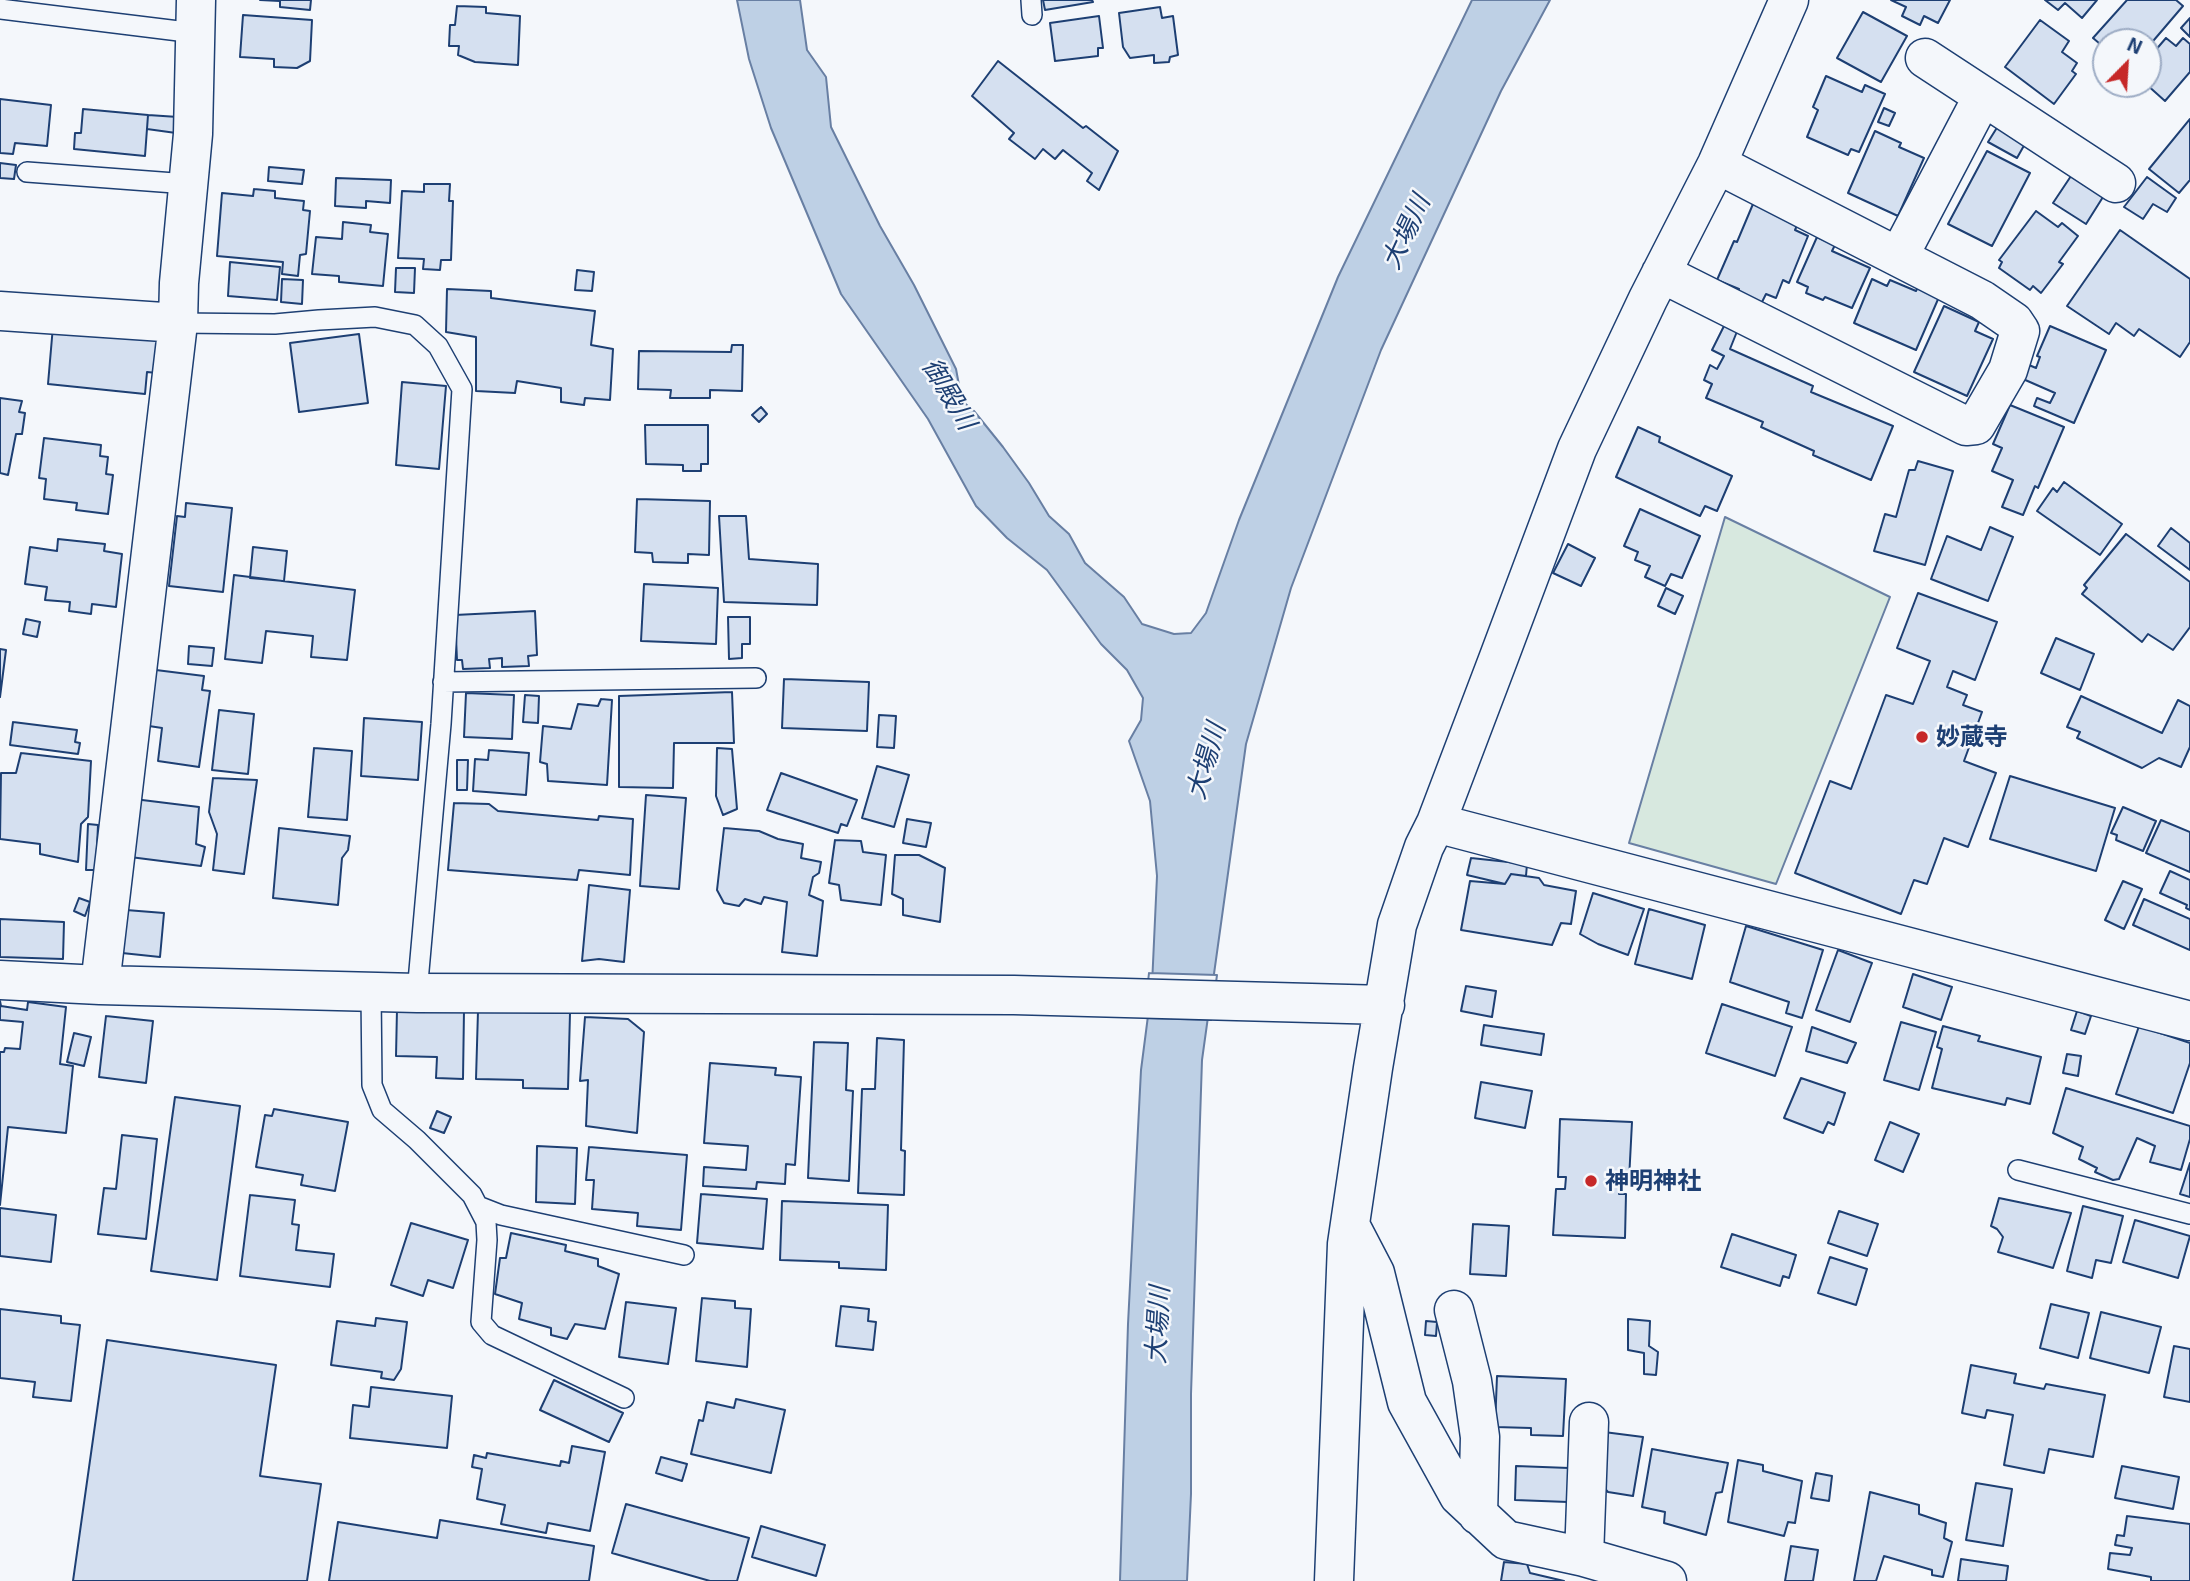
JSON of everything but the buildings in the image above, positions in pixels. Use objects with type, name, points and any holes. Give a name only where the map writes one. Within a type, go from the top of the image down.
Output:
[{"type":"street","points":[[1334,1581],[1347,1244],[1373,1068],[1371,1004],[1424,847],[1436,823],[1577,449],[1717,164],[1789,0]]},
{"type":"street","points":[[100,985],[178,323],[179,283],[193,134],[195,17]]},
{"type":"street","points":[[1925,58],[2116,183]]},
{"type":"street","points":[[1899,256],[1983,96]]},
{"type":"street","points":[[1661,274],[1966,426],[1976,425],[2008,370],[2020,331],[2014,322],[1982,300],[1717,164]]},
{"type":"street","points":[[0,311],[178,323]]},
{"type":"street","points":[[1436,823],[2190,1021]]},
{"type":"street","points":[[0,979],[100,985],[417,993],[1014,995],[1371,1004]]},
{"type":"street","points":[[1350,1225],[1375,1273],[1407,1402],[1459,1496],[1506,1540],[1584,1557],[1667,1581]]},
{"type":"street","points":[[1454,1310],[1472,1381],[1480,1437],[1478,1515]]},
{"type":"street","points":[[1584,1557],[1589,1422]]},
{"type":"lane","points":[[0,9],[195,17]]},
{"type":"lane","points":[[27,172],[188,184]]},
{"type":"lane","points":[[178,323],[275,324],[375,317],[415,325],[438,346],[462,389],[443,682],[417,993]]},
{"type":"lane","points":[[443,682],[755,678]]},
{"type":"lane","points":[[371,992],[372,1085],[382,1110],[472,1195],[486,1222],[481,1322],[492,1335],[624,1398]]},
{"type":"lane","points":[[2018,1170],[2190,1214]]},
{"type":"lane","points":[[478,1206],[501,1215],[684,1255]]},
{"type":"shaded area","points":[[1725,517],[1890,597],[1776,884],[1629,843]]},
{"type":"water","points":[[737,0],[800,0],[807,50],[826,77],[831,127],[956,369],[962,401],[974,411],[1003,447],[1049,516],[1069,534],[1085,563],[1124,597],[1142,624],[1174,634],[1191,633],[1206,613],[1239,520],[1338,277],[1472,0],[1550,0],[1501,91],[1381,350],[1291,588],[1246,744],[1202,1060],[1187,1581],[1120,1581],[1128,1324],[1141,1070],[1152,985],[1157,876],[1150,801],[1129,741],[1141,720],[1143,698],[1127,670],[1101,644],[1047,570],[1007,538],[976,506],[928,419],[841,294],[771,128],[749,59]]},
{"type":"pier","points":[[1149,973],[1217,975],[1211,1020],[1144,1018]]},
{"type":"place","name":"妙蔵寺","points":[[1922,737]]},
{"type":"place","name":"神明神社","points":[[1591,1181]]},
{"type":"water label","name":"大場川","points":[[1406,232]]},
{"type":"water label","name":"御殿川","points":[[949,394]]},
{"type":"water label","name":"大場川","points":[[1206,761]]},
{"type":"water label","name":"大場川","points":[[1158,1325]]}]
